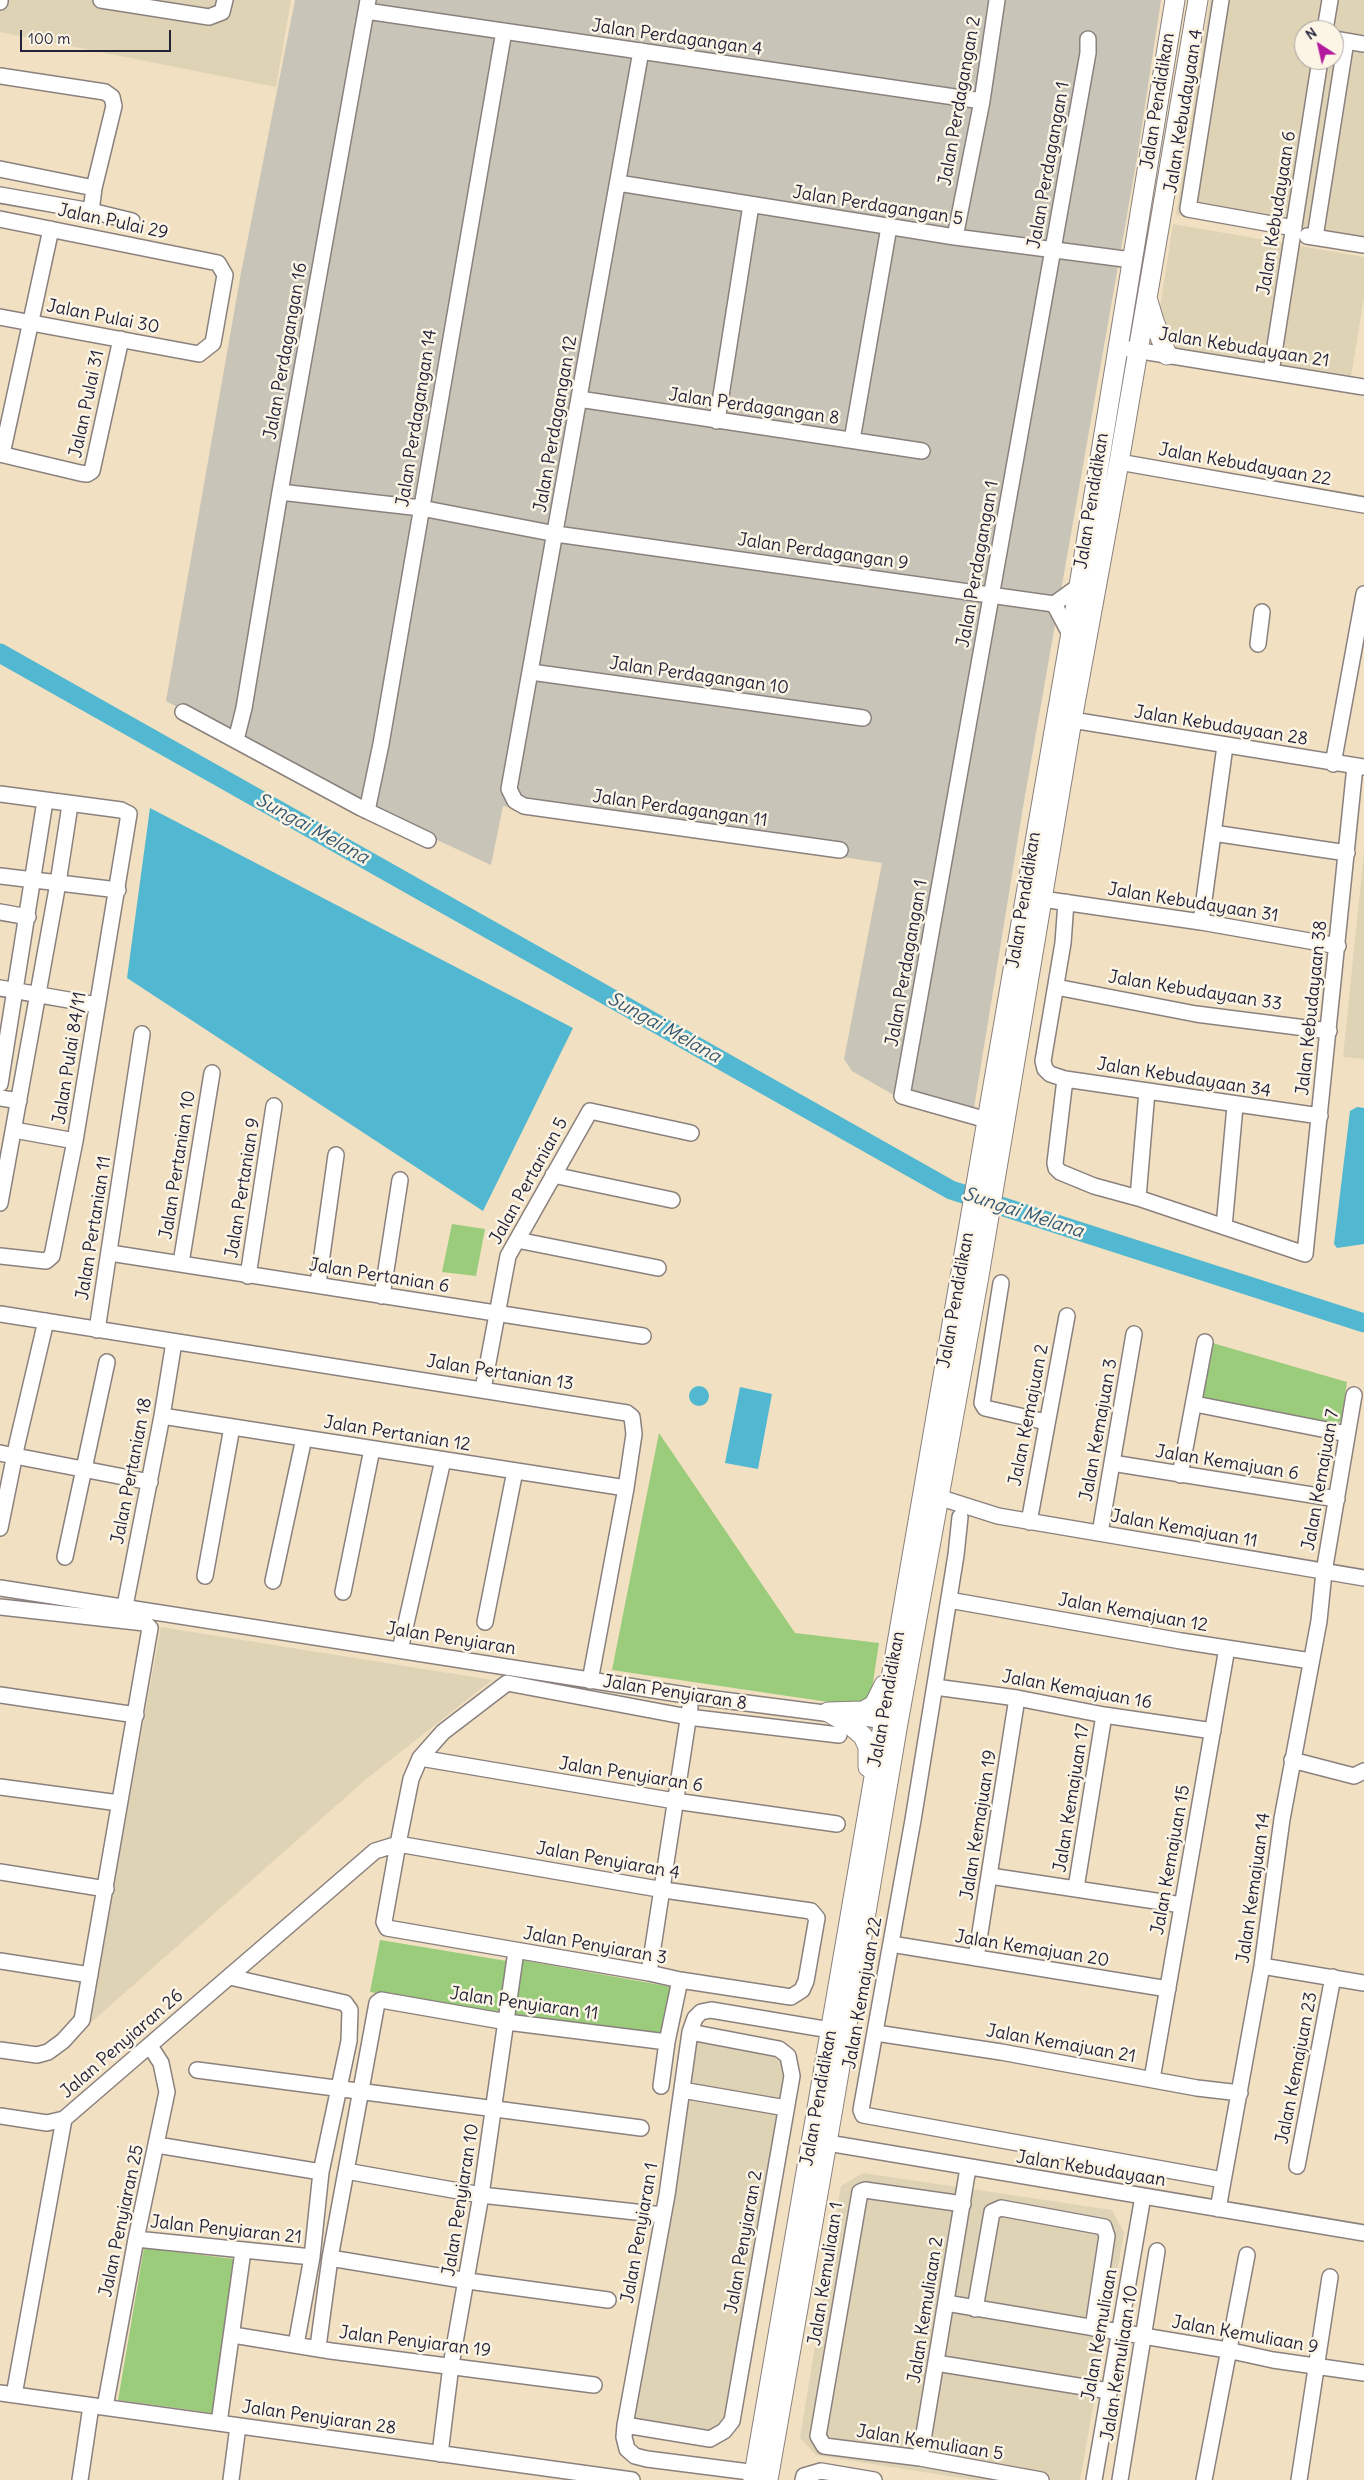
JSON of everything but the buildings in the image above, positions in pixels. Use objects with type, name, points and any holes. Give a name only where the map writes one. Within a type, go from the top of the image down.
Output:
[{"type":"main road","name":"Jalan Pendidikan","points":[[761,2477],[890,1722],[936,1506],[1069,632],[1079,586],[1174,0]]},
{"type":"main road","name":"Jalan Pendidikan","points":[[996,1118],[1042,899],[1198,0]]},
{"type":"main road","name":"Jalan Pendidikan","points":[[1185,72],[1218,2]]},
{"type":"main road","points":[[1147,297],[1167,355]]},
{"type":"main road","name":"Jalan Pendidikan","points":[[819,2142],[830,2030],[869,1801],[890,1722],[896,1645],[970,1273]]},
{"type":"main road","points":[[828,1712],[863,1711],[874,1705],[882,1691],[896,1645]]},
{"type":"main road","points":[[828,1712],[849,1724],[863,1736],[868,1747],[869,1801]]},
{"type":"street","points":[[101,0],[209,18],[222,12],[225,0]]},
{"type":"street","name":"Jalan Perdagangan 2","points":[[955,237],[982,101],[997,0]]},
{"type":"street","points":[[1327,20],[1330,0]]},
{"type":"street","name":"Jalan Kebudayaan 4","points":[[1218,2],[1188,209],[1294,231]]},
{"type":"street","name":"Jalan Perdagangan 4","points":[[367,5],[504,31],[982,101]]},
{"type":"street","name":"Jalan Perdagangan 16","points":[[236,740],[244,708],[280,492],[367,5]]},
{"type":"street","name":"Jalan Perdagangan 14","points":[[367,811],[381,744],[504,31]]},
{"type":"street","name":"Jalan Perdagangan 1","points":[[996,1118],[902,1096],[1088,54],[1088,38]]},
{"type":"street","points":[[1344,41],[1364,44]]},
{"type":"street","name":"Jalan Perdagangan 12","points":[[515,801],[509,789],[641,51]]},
{"type":"street","name":"Jalan Kebudayaan 6","points":[[1271,372],[1318,70]]},
{"type":"street","points":[[1315,237],[1336,70]]},
{"type":"street","points":[[0,76],[105,92],[112,97],[114,106],[94,188],[91,211]]},
{"type":"street","points":[[0,169],[94,188]]},
{"type":"street","name":"Jalan Perdagangan 5","points":[[618,183],[955,237],[1132,260]]},
{"type":"street","points":[[0,195],[91,211],[132,221]]},
{"type":"street","points":[[718,421],[751,205]]},
{"type":"street","name":"Jalan Pulai 29","points":[[0,219],[218,263],[225,275],[213,343],[199,354]]},
{"type":"street","points":[[852,440],[889,227]]},
{"type":"street","points":[[1,454],[51,229]]},
{"type":"street","points":[[1294,231],[1315,237],[1364,245]]},
{"type":"street","name":"Jalan Pulai 30","points":[[0,317],[199,354]]},
{"type":"street","name":"Jalan Pulai 31","points":[[1,454],[87,474],[92,471],[121,339]]},
{"type":"street","name":"Jalan Kebudayaan 21","points":[[1117,347],[1364,387]]},
{"type":"street","name":"Jalan Perdagangan 8","points":[[579,399],[922,451]]},
{"type":"street","name":"Jalan Kebudayaan 22","points":[[1119,462],[1364,505]]},
{"type":"street","name":"Jalan Perdagangan 9","points":[[280,492],[421,508],[556,534],[1054,604]]},
{"type":"street","points":[[1069,632],[1054,604],[1079,586]]},
{"type":"street","points":[[1333,764],[1357,675],[1364,594]]},
{"type":"street","points":[[1258,644],[1262,612]]},
{"type":"street","name":"Jalan Perdagangan 10","points":[[531,672],[863,718]]},
{"type":"street","points":[[183,712],[367,811],[428,840]]},
{"type":"street","name":"Jalan Kebudayaan 28","points":[[1072,720],[1359,767]]},
{"type":"street","points":[[1201,922],[1225,746]]},
{"type":"street","name":"Jalan Kebudayaan 38","points":[[1224,1227],[1305,1254],[1347,853],[1359,767]]},
{"type":"street","points":[[0,794],[70,805],[14,1130],[5,1152],[0,1202]]},
{"type":"street","points":[[0,1084],[3,1045],[16,991],[45,801]]},
{"type":"street","name":"Jalan Perdagangan 11","points":[[515,801],[524,806],[840,850]]},
{"type":"street","name":"Jalan Pulai 84/11","points":[[0,1256],[50,1260],[75,1141],[118,890],[129,814],[126,812],[70,805]]},
{"type":"street","points":[[1213,833],[1347,853]]},
{"type":"street","points":[[0,876],[118,890]]},
{"type":"street","name":"Jalan Kebudayaan 31","points":[[1042,899],[1201,922],[1338,946]]},
{"type":"street","points":[[1056,986],[1066,902]]},
{"type":"street","points":[[0,912],[28,917]]},
{"type":"street","name":"Jalan Kebudayaan 33","points":[[1056,986],[1196,1014],[1329,1031]]},
{"type":"street","name":"Jalan Kebudayaan 34","points":[[1056,986],[1043,1061],[1045,1069],[1050,1074],[1065,1079],[1235,1106],[1320,1116]]},
{"type":"street","points":[[0,988],[97,1005]]},
{"type":"street","name":"Jalan Pertanian 11","points":[[97,1330],[142,1034]]},
{"type":"street","name":"Jalan Pertanian 10","points":[[181,1264],[212,1073]]},
{"type":"street","points":[[1065,1079],[1056,1168],[1094,1186],[1138,1198],[1224,1227],[1235,1106]]},
{"type":"street","points":[[1138,1198],[1147,1092]]},
{"type":"street","points":[[0,1098],[19,1101]]},
{"type":"street","name":"Jalan Pertanian 9","points":[[248,1276],[274,1106]]},
{"type":"street","name":"Jalan Pertanian 5","points":[[484,1390],[508,1256],[590,1111],[691,1133]]},
{"type":"street","points":[[14,1130],[75,1141]]},
{"type":"street","points":[[318,1284],[336,1155]]},
{"type":"street","points":[[553,1175],[672,1200]]},
{"type":"street","points":[[382,1296],[400,1180]]},
{"type":"street","points":[[517,1240],[658,1268]]},
{"type":"street","name":"Jalan Pertanian 6","points":[[110,1253],[643,1336]]},
{"type":"street","points":[[1001,1283],[982,1403],[985,1408],[1046,1422]]},
{"type":"street","points":[[0,1314],[97,1330]]},
{"type":"street","name":"Jalan Kemajuan 2","points":[[1029,1522],[1067,1316]]},
{"type":"street","points":[[0,1528],[7,1454],[46,1322]]},
{"type":"street","name":"Jalan Pertanian 13","points":[[97,1330],[627,1412],[632,1417],[634,1434],[626,1488],[590,1681]]},
{"type":"street","name":"Jalan Kemajuan 3","points":[[1100,1533],[1134,1334]]},
{"type":"street","name":"Jalan Pertanian 18","points":[[125,1606],[150,1482],[174,1342]]},
{"type":"street","points":[[1180,1475],[1195,1404],[1205,1342]]},
{"type":"street","points":[[65,1557],[107,1362]]},
{"type":"street","name":"Jalan Kemajuan 7","points":[[1324,1572],[1354,1395]]},
{"type":"street","points":[[1195,1404],[1347,1434]]},
{"type":"street","name":"Jalan Pertanian 12","points":[[162,1416],[626,1488]]},
{"type":"street","points":[[205,1576],[232,1427]]},
{"type":"street","points":[[273,1581],[304,1438]]},
{"type":"street","points":[[343,1592],[372,1449]]},
{"type":"street","points":[[7,1454],[150,1482]]},
{"type":"street","points":[[400,1650],[443,1460]]},
{"type":"street","name":"Jalan Kemajuan 6","points":[[1112,1462],[1180,1475],[1337,1499]]},
{"type":"street","points":[[485,1622],[515,1471]]},
{"type":"street","name":"Jalan Kemajuan 11","points":[[936,1506],[1364,1578]]},
{"type":"street","name":"Jalan Kemajuan 11","points":[[936,1506],[960,1517],[998,1516]]},
{"type":"street","name":"Jalan Kemajuan 22","points":[[960,1517],[935,1687],[876,2033],[861,2110],[863,2115],[1223,2180]]},
{"type":"street","name":"Jalan Kemajuan 14","points":[[1218,2209],[1262,1966],[1292,1760],[1319,1621],[1324,1572]]},
{"type":"street","name":"Jalan Penyiaran","points":[[0,1588],[125,1606],[590,1681],[692,1696],[828,1712],[890,1722]]},
{"type":"street","name":"Jalan Kemajuan 12","points":[[949,1600],[1311,1661]]},
{"type":"street","points":[[0,1607],[145,1623],[150,1628],[82,2020],[63,2041],[48,2052],[37,2055],[0,2050]]},
{"type":"street","name":"Jalan Kemajuan 15","points":[[1152,2079],[1227,1648]]},
{"type":"street","name":"Jalan Penyiaran 8","points":[[420,1758],[443,1732],[507,1683],[688,1716],[839,1735]]},
{"type":"street","name":"Jalan Kemajuan 16","points":[[935,1687],[1018,1698],[1104,1715],[1213,1731]]},
{"type":"street","points":[[0,1695],[136,1715]]},
{"type":"street","points":[[649,1973],[664,1890],[675,1801],[692,1696]]},
{"type":"street","name":"Jalan Kemajuan 19","points":[[976,1958],[1018,1698]]},
{"type":"street","name":"Jalan Kemajuan 17","points":[[1076,1888],[1104,1715]]},
{"type":"street","points":[[398,1844],[411,1779],[420,1758]]},
{"type":"street","name":"Jalan Penyiaran 6","points":[[420,1758],[675,1801],[837,1824]]},
{"type":"street","points":[[1292,1760],[1354,1776],[1364,1771]]},
{"type":"street","points":[[0,1787],[120,1803]]},
{"type":"street","name":"Jalan Penyiaran 4","points":[[398,1844],[664,1890],[811,1911],[817,1918],[806,1981],[802,1990],[791,1997]]},
{"type":"street","name":"Jalan Penyiaran 3","points":[[398,1844],[384,1922],[387,1928],[394,1931],[791,1997]]},
{"type":"street","name":"Jalan Penyiaran 26","points":[[7,2394],[64,2119],[375,1851],[398,1844]]},
{"type":"street","points":[[0,1872],[106,1889]]},
{"type":"street","points":[[990,1876],[1182,1905]]},
{"type":"street","name":"Jalan Kemajuan 20","points":[[891,1944],[1168,1988]]},
{"type":"street","name":"Jalan Penyiaran 10","points":[[440,2454],[451,2365],[468,2281],[516,1951]]},
{"type":"street","points":[[0,1962],[90,1976]]},
{"type":"street","points":[[1262,1966],[1364,1983]]},
{"type":"street","points":[[230,1977],[344,2003],[350,2010],[348,2041],[321,2172],[312,2257],[296,2345]]},
{"type":"street","name":"Jalan Kemajuan 23","points":[[1298,2166],[1333,1977]]},
{"type":"street","points":[[660,2086],[680,1980]]},
{"type":"street","name":"Jalan Penyiaran 11","points":[[361,2091],[377,2003],[381,2000],[507,2022],[667,2042]]},
{"type":"street","name":"Jalan Penyiaran 1","points":[[761,2477],[647,2460],[635,2456],[628,2449],[624,2436],[625,2425],[663,2215],[690,2032],[695,2018],[701,2012],[711,2010],[830,2030]]},
{"type":"street","name":"Jalan Penyiaran 2","points":[[625,2425],[710,2439],[724,2431],[732,2421],[792,2076],[788,2056],[779,2049],[690,2032]]},
{"type":"street","name":"Jalan Kemajuan 21","points":[[876,2033],[1240,2093]]},
{"type":"street","name":"Jalan Penyiaran 25","points":[[80,2480],[136,2240],[167,2092],[161,2063],[150,2046]]},
{"type":"street","points":[[197,2070],[641,2128]]},
{"type":"street","points":[[682,2090],[786,2108]]},
{"type":"street","points":[[318,2347],[330,2258],[361,2091]]},
{"type":"street","points":[[0,2116],[47,2123],[64,2119]]},
{"type":"street","name":"Jalan Kebudayaan","points":[[819,2142],[1364,2233]]},
{"type":"street","points":[[157,2145],[321,2172]]},
{"type":"street","name":"Jalan Kemuliaan 2","points":[[920,2458],[968,2168]]},
{"type":"street","points":[[346,2171],[481,2195],[663,2215]]},
{"type":"street","name":"Jalan Kemuliaan 1","points":[[818,2436],[860,2192],[865,2190],[963,2204]]},
{"type":"street","name":"Jalan Kemuliaan","points":[[1094,2480],[1143,2196]]},
{"type":"street","points":[[975,2309],[992,2212],[1001,2208],[1104,2227],[1107,2236],[1093,2328]]},
{"type":"street","name":"Jalan Penyiaran 21","points":[[136,2240],[312,2257]]},
{"type":"street","points":[[219,2423],[233,2335],[243,2251]]},
{"type":"street","name":"Jalan Kemuliaan 10","points":[[1120,2480],[1157,2251]]},
{"type":"street","points":[[1204,2480],[1227,2350],[1247,2255]]},
{"type":"street","points":[[330,2258],[468,2281],[608,2300]]},
{"type":"street","points":[[1299,2480],[1330,2277]]},
{"type":"street","name":"Jalan Kemuliaan 9","points":[[946,2303],[1142,2338],[1227,2350],[1364,2374]]},
{"type":"street","name":"Jalan Penyiaran 19","points":[[233,2335],[318,2347],[331,2351],[451,2365],[594,2385]]},
{"type":"street","points":[[936,2363],[1109,2391]]},
{"type":"street","name":"Jalan Penyiaran 28","points":[[7,2394],[440,2454],[537,2474],[632,2480]]},
{"type":"street","points":[[231,2480],[238,2426]]},
{"type":"street","name":"Jalan Kemuliaan 5","points":[[818,2436],[824,2446],[920,2458],[1040,2480]]},
{"type":"street","points":[[803,2480],[804,2476],[821,2471],[874,2480]]},
{"type":"shaded area","points":[[0,0],[291,0],[276,87],[0,32]]},
{"type":"shaded area","points":[[295,0],[1161,0],[1137,158],[1023,807],[972,1120],[899,1098],[852,1071],[844,1059],[882,863],[503,806],[491,865],[364,806],[166,701],[241,273]]},
{"type":"shaded area","points":[[1210,0],[1364,0],[1364,242],[1176,215]]},
{"type":"shaded area","points":[[1173,224],[1364,257],[1364,297],[1351,377],[1174,348],[1160,307]]},
{"type":"shaded area","points":[[1364,852],[1364,1059],[1343,1057]]},
{"type":"shaded area","points":[[161,1627],[492,1680],[365,1780],[87,2026]]},
{"type":"shaded area","points":[[688,2028],[792,2054],[726,2434],[621,2427]]},
{"type":"shaded area","points":[[863,2173],[1112,2210],[1124,2233],[1080,2480],[974,2480],[816,2455],[800,2438],[841,2186]]},
{"type":"green space","points":[[452,1224],[485,1229],[476,1276],[442,1272]]},
{"type":"green space","points":[[1209,1342],[1347,1382],[1341,1421],[1336,1425],[1204,1400],[1200,1394]]},
{"type":"green space","points":[[659,1433],[795,1633],[879,1643],[869,1708],[612,1670]]},
{"type":"green space","points":[[380,1940],[507,1961],[501,2012],[370,1992]]},
{"type":"green space","points":[[521,1960],[672,1987],[662,2037],[515,2015]]},
{"type":"green space","points":[[144,2248],[234,2259],[213,2413],[118,2400]]},
{"type":"water","points":[[150,808],[573,1028],[483,1211],[127,978]]},
{"type":"water","points":[[1357,1107],[1364,1108],[1364,1244],[1337,1248],[1334,1244],[1350,1111]]},
{"type":"water","points":[[699,1386],[706,1389],[709,1396],[706,1403],[699,1406],[692,1403],[689,1396],[692,1389]]},
{"type":"water","points":[[740,1387],[772,1394],[758,1469],[725,1463]]},
{"type":"waterway","name":"Sungai Melana","points":[[0,653],[951,1190],[1364,1323]]}]
